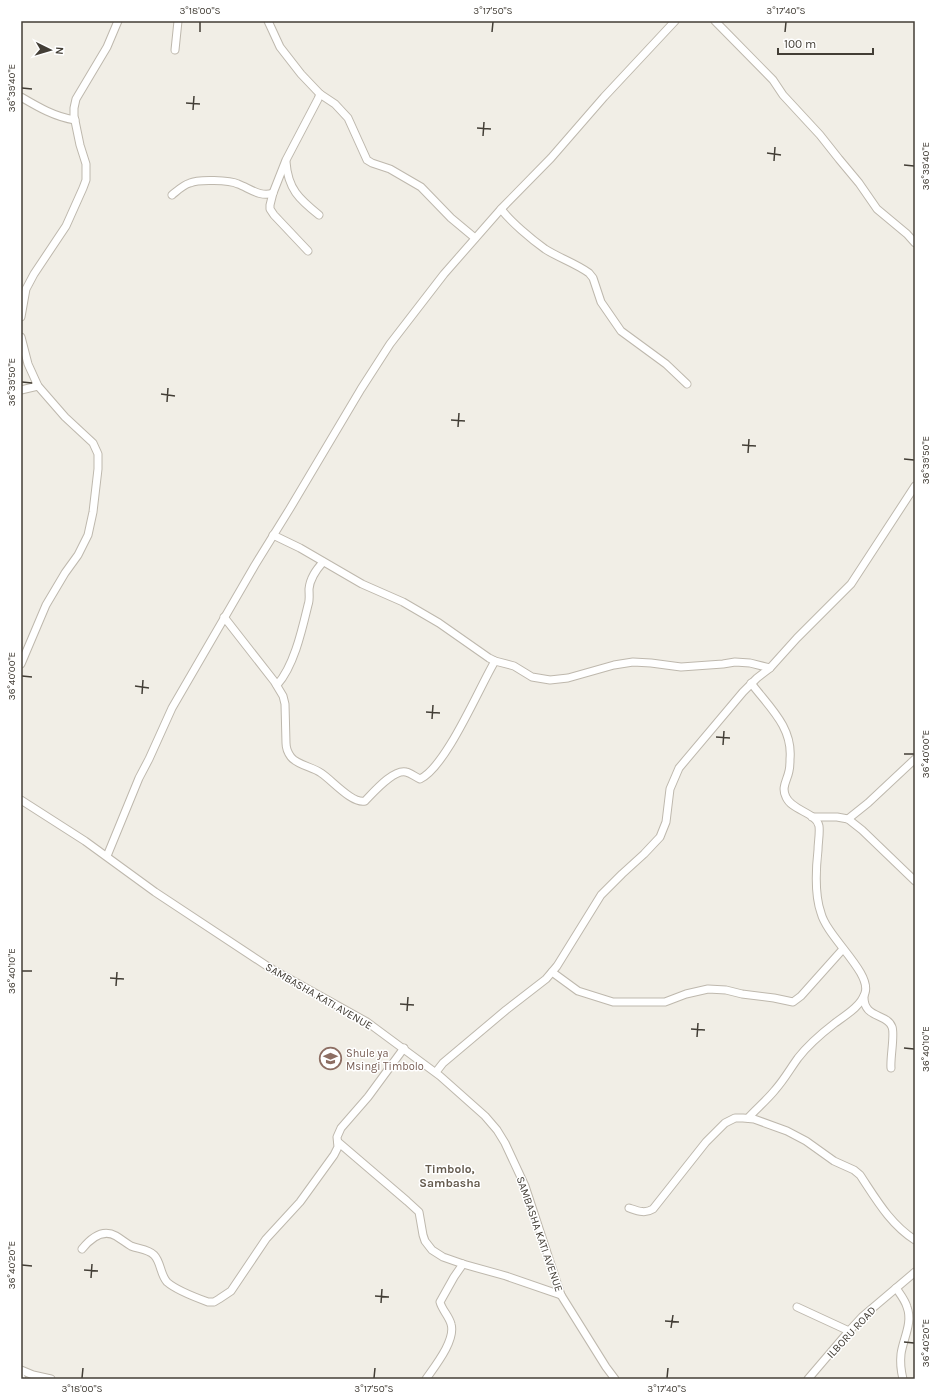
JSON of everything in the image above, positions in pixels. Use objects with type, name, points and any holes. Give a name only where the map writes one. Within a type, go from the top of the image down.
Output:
[{"type":"street","points":[[21,317],[26,289],[66,226],[84,184],[87,173],[86,164],[75,120],[74,108],[76,99],[107,47],[118,21]]},
{"type":"street","points":[[175,50],[178,21]]},
{"type":"street","points":[[268,21],[280,47],[301,74],[320,94],[335,104],[348,118],[367,160],[390,169],[421,187],[452,218],[475,238]]},
{"type":"street","points":[[108,856],[139,778],[150,759],[172,708],[273,535],[290,510],[361,389],[390,344],[444,274],[475,238],[551,158],[604,97],[675,21]]},
{"type":"street","points":[[715,21],[773,80],[783,95],[820,135],[859,183],[877,209],[907,234],[915,243]]},
{"type":"street","points":[[308,251],[270,210],[270,205],[286,160],[320,94]]},
{"type":"street","points":[[21,97],[54,115],[75,120]]},
{"type":"street","points":[[286,160],[287,176],[292,189],[297,196],[319,215]]},
{"type":"street","points":[[172,195],[182,186],[197,181],[232,182],[260,194],[269,195],[273,193]]},
{"type":"street","points":[[502,208],[506,216],[545,248],[589,273],[601,302],[621,331],[666,364],[687,384]]},
{"type":"street","points":[[21,337],[28,364],[38,386],[65,417],[93,443],[98,454],[98,469],[88,535],[78,556],[65,573],[46,605],[21,664]]},
{"type":"street","points":[[21,390],[38,386]]},
{"type":"street","points":[[436,1072],[442,1063],[552,972],[601,895],[660,837],[666,822],[670,789],[676,774],[686,760],[751,684],[770,668],[797,638],[852,584],[915,486]]},
{"type":"street","points":[[273,535],[300,548],[362,584],[403,602],[439,623],[479,652],[495,661],[514,666],[532,677],[550,680],[568,678],[614,665],[633,662],[681,667],[735,662],[750,663],[770,668]]},
{"type":"street","points":[[277,685],[285,676],[299,638],[308,604],[310,583],[314,573],[323,562]]},
{"type":"street","points":[[224,617],[277,685],[283,696],[285,704],[286,748],[291,757],[295,761],[311,767],[321,773],[358,801],[363,802],[398,772],[407,772],[420,779],[427,775],[445,752],[455,736],[495,661]]},
{"type":"street","points":[[751,684],[773,709],[786,730],[790,744],[789,771],[783,789],[786,798],[793,806],[812,817],[818,823],[819,828],[818,887],[821,914],[832,935],[859,969],[864,979],[866,986],[864,1003],[866,1007],[872,1013],[892,1026],[891,1068]]},
{"type":"street","points":[[848,819],[868,803],[915,759]]},
{"type":"street","name":"SAMBASHA KATI AVENUE","points":[[21,800],[108,856],[155,892],[270,968],[352,1013],[404,1048],[436,1072],[485,1116],[497,1130],[505,1143],[525,1186],[561,1295],[615,1379]]},
{"type":"street","points":[[812,817],[837,816],[848,819],[862,830],[915,881]]},
{"type":"street","points":[[552,972],[578,990],[613,1002],[666,1002],[686,994],[708,989],[726,990],[793,1002],[801,996],[843,949]]},
{"type":"street","points":[[748,1118],[775,1091],[804,1051],[828,1029],[855,1008],[864,996]]},
{"type":"street","points":[[82,1249],[90,1239],[101,1234],[107,1233],[114,1235],[132,1246],[155,1255],[163,1276],[167,1282],[174,1286],[208,1302],[214,1302],[224,1296],[234,1286],[266,1239],[300,1202],[334,1155],[338,1142],[337,1137],[341,1128],[368,1096],[404,1048]]},
{"type":"street","points":[[629,1208],[640,1212],[648,1212],[653,1209],[706,1142],[725,1123],[735,1118],[748,1118],[764,1122],[787,1131],[806,1141],[834,1161],[860,1174],[890,1219],[915,1240]]},
{"type":"street","points":[[338,1142],[419,1212],[423,1235],[429,1247],[443,1257],[561,1295]]},
{"type":"street","points":[[426,1379],[452,1335],[451,1323],[440,1302],[463,1264]]},
{"type":"street","name":"ILBORU ROAD","points":[[808,1379],[862,1316],[915,1272]]},
{"type":"street","points":[[896,1288],[908,1308],[909,1315],[909,1323],[901,1354],[900,1368],[903,1379]]},
{"type":"street","points":[[797,1307],[848,1331]]},
{"type":"street","points":[[21,1370],[33,1375],[51,1379]]},
{"type":"place","name":"Shule ya Msingi Timbolo","points":[[331,1059]]},
{"type":"district","name":"Timbolo, Sambasha","points":[[450,1176]]}]
